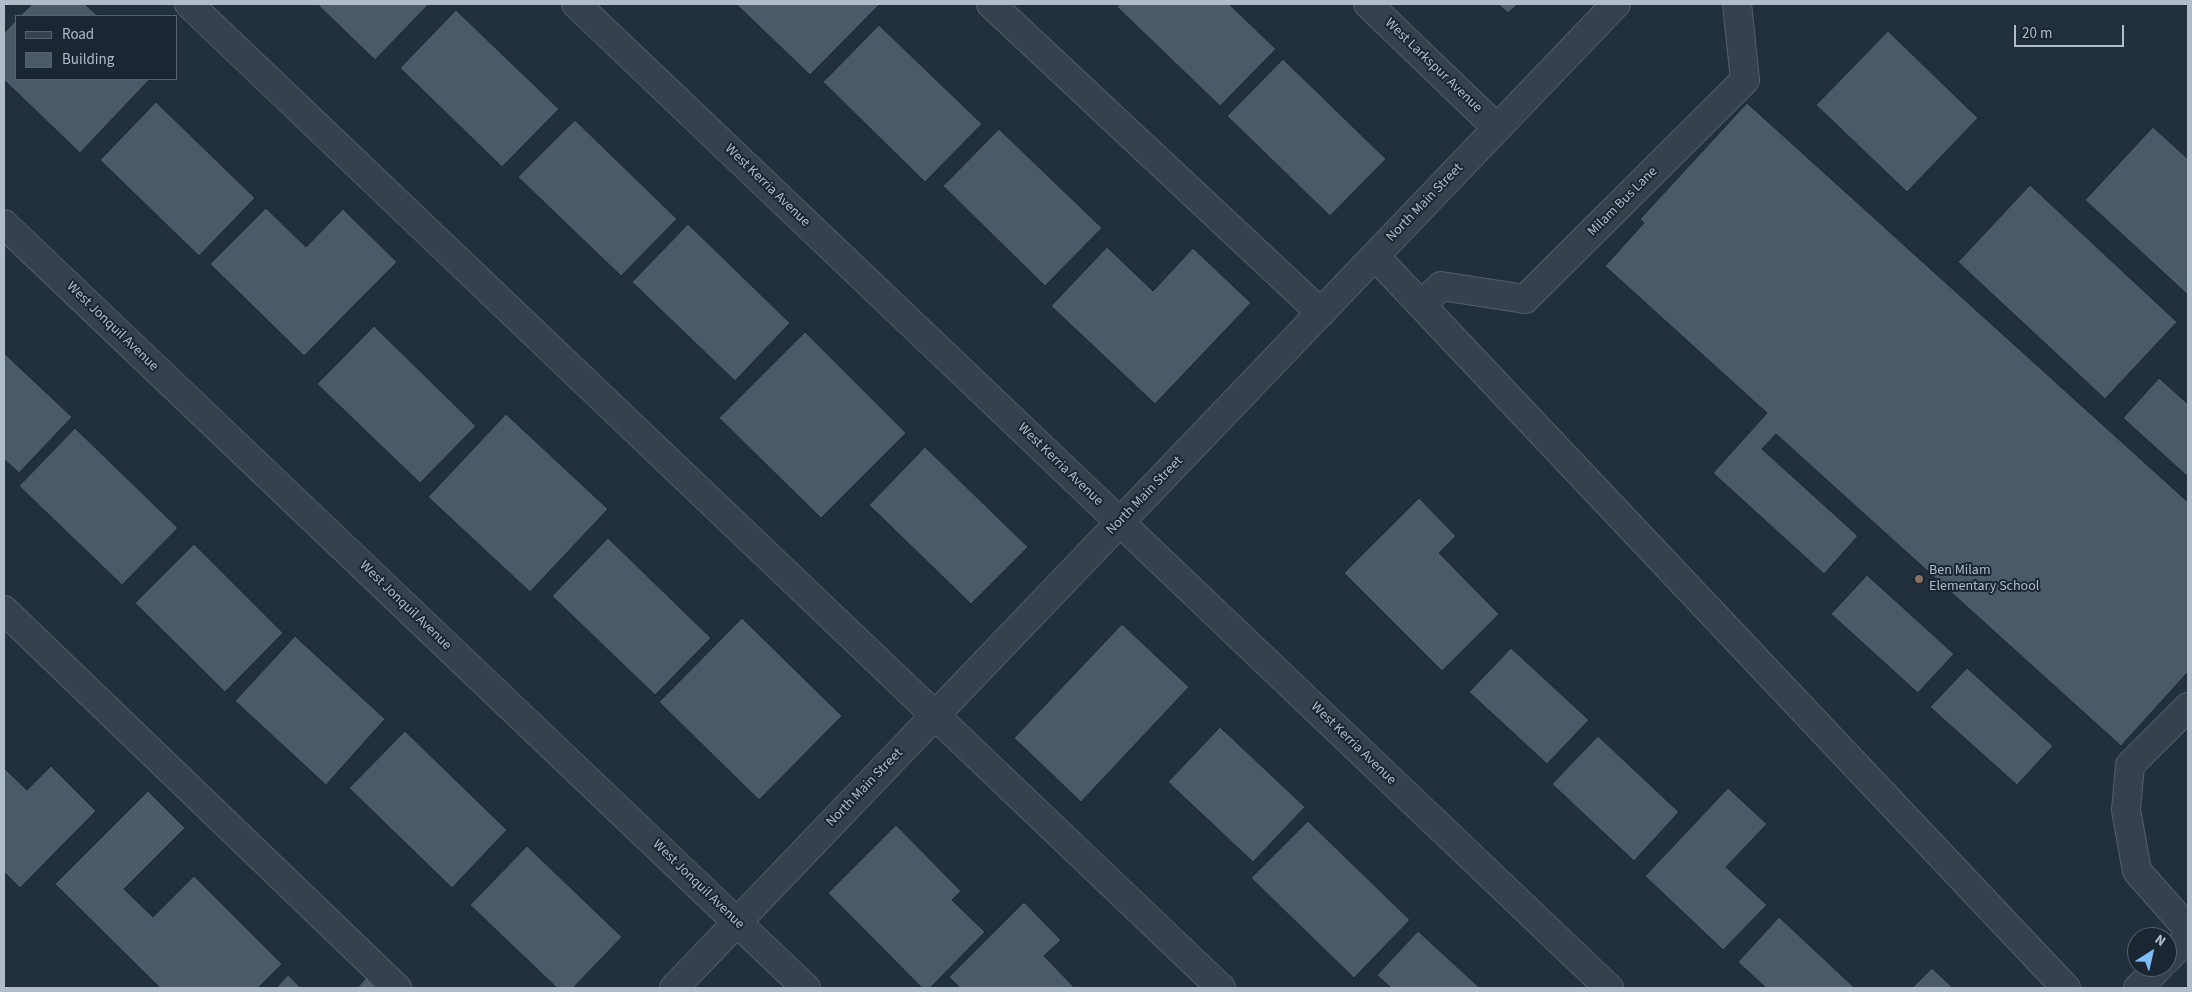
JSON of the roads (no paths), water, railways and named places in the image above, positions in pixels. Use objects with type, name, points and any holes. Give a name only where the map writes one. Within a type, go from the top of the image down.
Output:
[{"type":"street","points":[[189,4],[1221,988]]},
{"type":"street","name":"West Kerria Avenue","points":[[576,4],[1609,988]]},
{"type":"street","points":[[991,4],[1321,313]]},
{"type":"street","name":"West Larkspur Avenue","points":[[1368,4],[1497,128]]},
{"type":"street","name":"North Main Street","points":[[674,988],[1616,4]]},
{"type":"street","name":"Milam Bus Lane","points":[[1422,305],[1441,286],[1525,298],[1746,80],[1737,4]]},
{"type":"street","name":"West Jonquil Avenue","points":[[4,224],[806,988]]},
{"type":"street","points":[[1375,256],[2066,988]]},
{"type":"street","points":[[4,610],[397,988]]},
{"type":"street","points":[[2188,707],[2130,765],[2126,810],[2137,871],[2188,929]]},
{"type":"street","points":[[2177,949],[2188,937]]},
{"type":"street","points":[[2138,988],[2149,977]]},
{"type":"place","name":"Ben Milam Elementary School","points":[[1919,579]]}]
